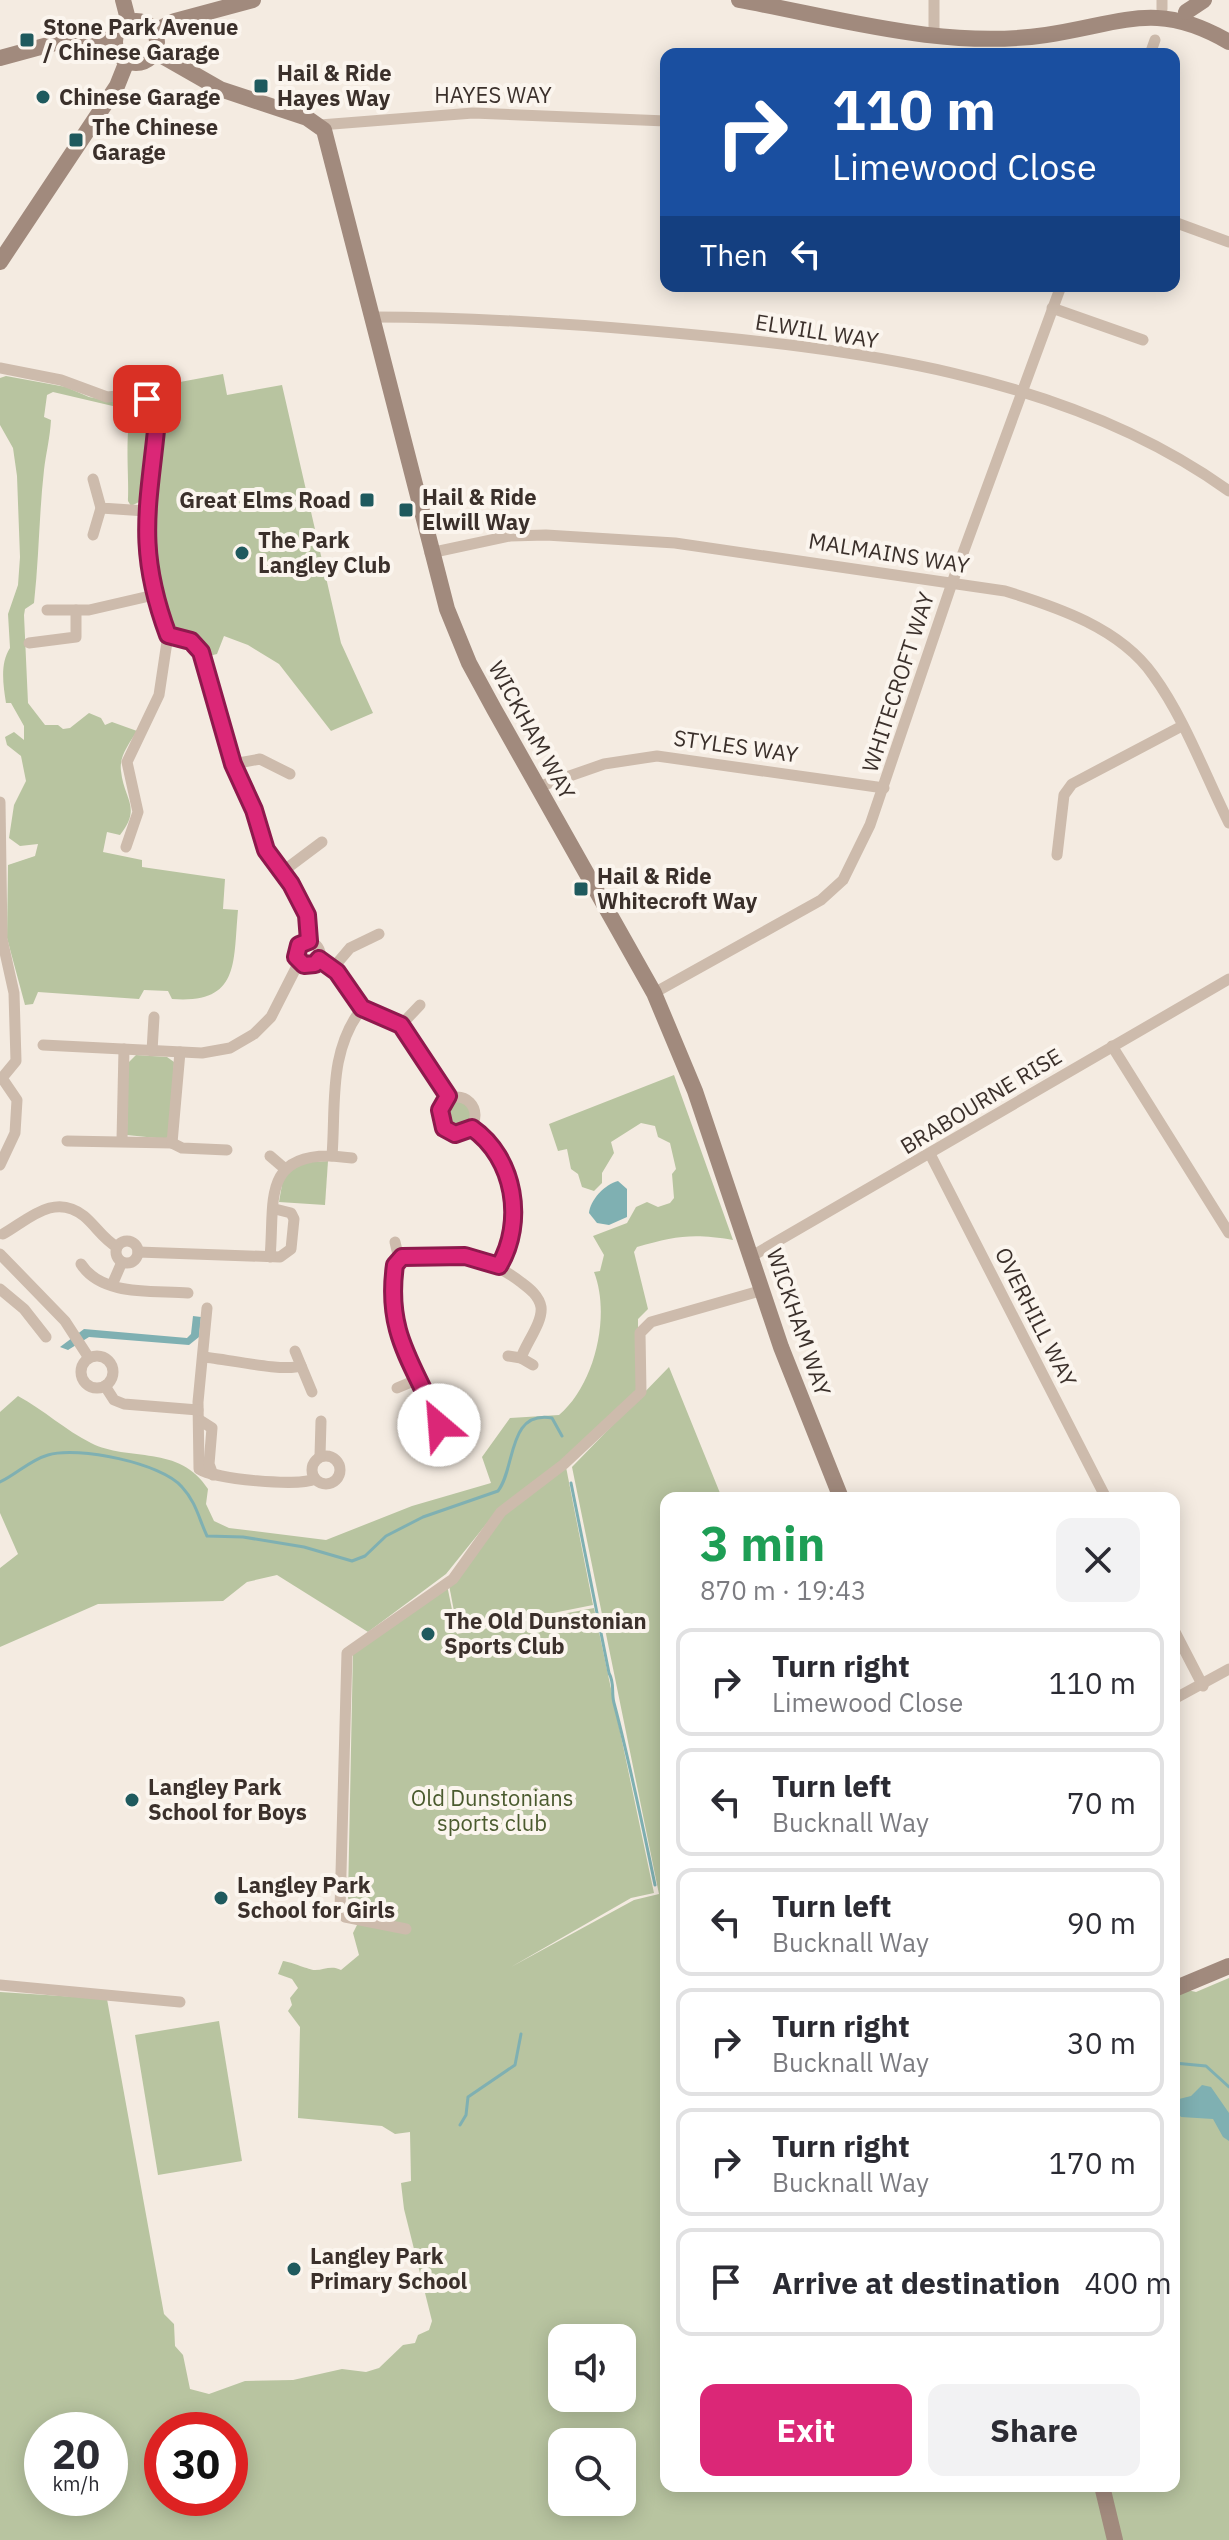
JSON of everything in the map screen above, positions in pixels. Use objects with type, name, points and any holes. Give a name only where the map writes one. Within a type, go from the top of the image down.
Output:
[{"type":"street","points":[[123,0],[129,23]]},
{"type":"street","points":[[155,31],[175,21],[253,0]]},
{"type":"street","points":[[739,0],[934,36],[998,40],[1049,35],[1162,5],[1186,12],[1229,42]]},
{"type":"street","points":[[934,0],[934,36]]},
{"type":"street","points":[[1186,12],[1204,0]]},
{"type":"street","points":[[129,23],[140,23],[155,31],[160,43],[157,53],[144,62],[127,61],[115,49],[114,38],[118,28],[129,23]]},
{"type":"street","points":[[0,58],[81,36],[114,38]]},
{"type":"street","points":[[1152,48],[1155,40]]},
{"type":"street","points":[[157,53],[220,89],[320,125]]},
{"type":"street","points":[[0,262],[117,86],[127,61]]},
{"type":"street","name":"HAYES WAY","points":[[320,125],[473,113],[660,121]]},
{"type":"street","name":"WICKHAM WAY","points":[[320,125],[327,135],[430,553],[447,609],[469,663],[654,993],[695,1091],[781,1347],[839,1492]]},
{"type":"street","points":[[1180,224],[1229,242]]},
{"type":"street","name":"WHITECROFT WAY","points":[[654,993],[833,890],[843,880],[884,788],[952,583],[1059,292]]},
{"type":"street","points":[[1052,308],[1143,340]]},
{"type":"street","name":"ELWILL WAY","points":[[374,317],[477,317],[769,342],[840,352],[1023,392],[1100,420],[1177,456],[1229,491]]},
{"type":"street","points":[[0,368],[61,380],[107,397],[128,395],[154,402],[158,414],[146,511],[146,547],[154,595],[168,635],[161,690],[127,762],[138,816],[126,847]]},
{"type":"street","points":[[93,479],[101,508],[93,535]]},
{"type":"street","points":[[101,508],[146,511]]},
{"type":"street","name":"MALMAINS WAY","points":[[430,553],[510,536],[546,535],[675,543],[1005,591],[1088,622],[1124,645],[1153,674],[1229,823]]},
{"type":"street","points":[[47,610],[76,610],[154,595]]},
{"type":"street","points":[[29,643],[76,638],[76,610]]},
{"type":"street","points":[[168,635],[191,641],[201,652],[233,764],[254,810],[266,850],[307,915],[309,941]]},
{"type":"street","points":[[1057,855],[1064,795],[1072,784],[1182,726]]},
{"type":"street","name":"STYLES WAY","points":[[538,787],[604,764],[657,756],[884,788]]},
{"type":"street","points":[[233,764],[260,759],[290,774]]},
{"type":"street","points":[[0,802],[2,939],[14,993],[16,1061],[1,1078],[17,1100],[15,1133],[0,1165]]},
{"type":"street","points":[[282,872],[322,842]]},
{"type":"street","points":[[333,968],[350,948],[379,934]]},
{"type":"street","points":[[309,941],[318,946],[319,959]]},
{"type":"street","points":[[43,1045],[180,1052],[223,1050],[254,1034],[276,1010],[299,962],[297,949],[309,941]]},
{"type":"street","points":[[319,959],[333,968],[362,1008],[401,1025],[448,1096]]},
{"type":"street","points":[[299,962],[311,966],[319,959]]},
{"type":"street","name":"BRABOURNE RISE","points":[[752,1256],[1229,979]]},
{"type":"street","points":[[401,1025],[420,1005]]},
{"type":"street","points":[[332,1156],[336,1060],[347,1029],[362,1008]]},
{"type":"street","points":[[152,1051],[154,1017]]},
{"type":"street","points":[[1112,1046],[1229,1233]]},
{"type":"street","points":[[122,1140],[124,1049]]},
{"type":"street","points":[[172,1143],[180,1052]]},
{"type":"street","points":[[448,1096],[461,1097],[471,1104],[475,1116],[472,1128],[445,1135],[440,1115],[443,1101],[448,1096]]},
{"type":"street","points":[[472,1128],[494,1148],[506,1174],[514,1206],[512,1237],[499,1266]]},
{"type":"street","points":[[67,1141],[112,1144],[122,1140],[227,1150]]},
{"type":"street","name":"OVERHILL WAY","points":[[930,1154],[1103,1492]]},
{"type":"street","points":[[270,1156],[284,1168]]},
{"type":"street","points":[[270,1257],[278,1182],[284,1168],[301,1157],[352,1158]]},
{"type":"street","points":[[138,1252],[284,1256],[292,1245],[294,1216],[275,1206]]},
{"type":"street","points":[[89,1358],[77,1339],[0,1252],[1,1233],[38,1211],[60,1207],[81,1214],[117,1247]]},
{"type":"street","points":[[117,1247],[128,1241],[134,1244],[138,1252]]},
{"type":"street","points":[[395,1242],[399,1259],[395,1268],[393,1317],[416,1380],[439,1425]]},
{"type":"street","points":[[117,1247],[116,1254],[122,1262]]},
{"type":"street","points":[[122,1262],[133,1261],[138,1252]]},
{"type":"street","points":[[399,1259],[465,1256],[499,1266],[531,1291],[541,1305],[541,1316],[521,1358]]},
{"type":"street","points":[[112,1285],[122,1262]]},
{"type":"street","points":[[81,1264],[92,1276],[112,1285],[188,1293]]},
{"type":"street","points":[[0,1289],[24,1309],[46,1337]]},
{"type":"street","points":[[406,1929],[345,1917],[340,1910],[347,1653],[453,1579],[501,1512],[564,1464],[641,1392],[640,1333],[651,1322],[763,1290]]},
{"type":"street","points":[[199,1415],[207,1308]]},
{"type":"street","points":[[295,1351],[312,1392]]},
{"type":"street","points":[[508,1356],[521,1358],[533,1365]]},
{"type":"street","points":[[104,1357],[112,1364],[114,1375],[105,1386],[92,1387],[84,1381],[82,1367],[89,1358],[104,1357]]},
{"type":"street","points":[[203,1357],[245,1360],[269,1367],[301,1366]]},
{"type":"street","points":[[397,1388],[416,1380]]},
{"type":"street","points":[[105,1386],[120,1403],[199,1415],[212,1428],[209,1464],[213,1475],[302,1483],[315,1479],[329,1483],[339,1473],[334,1458],[320,1456]]},
{"type":"street","points":[[315,1479],[312,1464],[320,1456],[321,1421]]},
{"type":"street","points":[[1180,1642],[1203,1686]]},
{"type":"street","points":[[1180,1696],[1229,1669]]},
{"type":"street","points":[[1180,1986],[1229,1966]]},
{"type":"street","points":[[0,1985],[180,2002]]},
{"type":"street","points":[[1103,2492],[1115,2540]]},
{"type":"green space","name":"The Park Langley Club","points":[[223,374],[227,395],[282,385],[341,643],[373,713],[331,731],[279,664],[248,645],[224,636],[217,654],[209,656],[199,640],[169,623],[159,597],[150,532],[162,406],[167,399],[176,400],[180,382]]},
{"type":"green space","points":[[6,376],[66,387],[89,397],[121,403],[117,407],[53,392],[47,395],[44,417],[51,420],[42,487],[34,603],[25,609],[24,615],[28,703],[45,725],[70,728],[89,713],[101,718],[105,725],[112,722],[137,731],[125,750],[121,766],[130,803],[130,817],[120,835],[107,832],[103,852],[142,860],[142,867],[225,879],[223,909],[238,910],[233,963],[229,977],[210,995],[172,999],[168,991],[144,990],[139,999],[38,992],[33,1004],[25,1005],[7,938],[8,865],[35,856],[38,844],[20,846],[9,838],[14,805],[26,781],[21,756],[7,745],[5,737],[14,732],[24,740],[24,726],[11,703],[6,703],[3,681],[5,660],[10,648],[8,614],[18,585],[20,557],[13,448],[0,425],[0,378]]},
{"type":"green space","points":[[137,403],[152,407],[141,501],[131,506],[128,501],[128,432],[132,409]]},
{"type":"green space","points":[[136,1055],[167,1057],[174,1062],[171,1132],[166,1139],[127,1135],[128,1063]]},
{"type":"green space","points":[[674,1075],[733,1240],[684,1237],[637,1247],[634,1252],[648,1309],[638,1319],[638,1391],[560,1462],[500,1507],[446,1574],[368,1632],[277,1575],[247,1582],[223,1601],[98,1604],[0,1647],[0,1568],[18,1554],[0,1513],[0,1412],[18,1396],[91,1443],[106,1449],[153,1456],[183,1466],[208,1489],[206,1504],[214,1521],[229,1528],[326,1540],[412,1506],[491,1483],[482,1457],[510,1418],[559,1415],[572,1402],[590,1368],[600,1328],[601,1308],[594,1272],[600,1271],[604,1255],[593,1236],[627,1223],[636,1207],[647,1202],[658,1207],[674,1198],[672,1174],[676,1169],[670,1143],[658,1137],[655,1126],[641,1123],[611,1142],[614,1153],[602,1173],[602,1183],[594,1191],[582,1187],[578,1174],[571,1169],[567,1149],[558,1151],[549,1124]]},
{"type":"green space","points":[[457,1100],[468,1104],[472,1115],[468,1126],[457,1130],[446,1126],[442,1115],[446,1104]]},
{"type":"green space","points":[[328,1161],[325,1205],[279,1202],[283,1179],[297,1163]]},
{"type":"green space","name":"Old Dunstonians sports club","points":[[669,1367],[720,1492],[660,1492],[660,2492],[1180,2492],[1180,1994],[1187,1990],[1196,1992],[1229,1978],[1229,2540],[0,2540],[0,1992],[107,1999],[164,2314],[174,2324],[175,2346],[183,2355],[190,2389],[209,2394],[245,2381],[293,2380],[342,2369],[366,2372],[379,2368],[403,2345],[415,2343],[418,2335],[429,2330],[432,2321],[404,2209],[401,2183],[411,2181],[410,2132],[395,2134],[382,2126],[298,2118],[300,2027],[288,2011],[292,2005],[290,1998],[298,1988],[292,1979],[278,1974],[283,1961],[312,1970],[341,1970],[359,1955],[353,1933],[361,1917],[353,1912],[348,1898],[353,1650],[447,1585],[457,1634],[594,1608],[654,1893],[631,1898],[511,1967],[634,1900],[659,1894],[572,1467]]},
{"type":"green space","points":[[566,1467],[593,1605],[458,1632],[449,1585],[504,1513]]},
{"type":"green space","points":[[219,2021],[242,2161],[158,2175],[135,2035]]},
{"type":"water","points":[[618,1181],[627,1189],[627,1217],[609,1225],[597,1223],[589,1213],[592,1203],[603,1189]]},
{"type":"water","points":[[193,1316],[201,1317],[199,1337],[189,1345],[89,1337],[68,1350],[60,1347],[84,1329],[187,1338],[191,1334]]},
{"type":"water","points":[[1202,2085],[1211,2087],[1229,2113],[1229,2141],[1223,2137],[1213,2119],[1181,2117],[1180,2099],[1191,2096]]},
{"type":"waterway","points":[[0,1482],[48,1455],[79,1453],[119,1459],[172,1478],[187,1493],[207,1536],[243,1537],[304,1547],[352,1561],[365,1556],[386,1536],[423,1517],[498,1491],[515,1443],[527,1423],[537,1418],[552,1418],[562,1436]]},
{"type":"waterway","points":[[571,1483],[614,1703],[655,1885]]},
{"type":"waterway","points":[[460,2125],[466,2115],[468,2097],[515,2065],[521,2034]]},
{"type":"waterway","points":[[1180,2064],[1206,2066],[1229,2087]]},
{"type":"place","name":"Stone Park Avenue / Chinese Garage","points":[[27,40]]},
{"type":"place","name":"Hail & Ride Hayes Way","points":[[261,86]]},
{"type":"place","name":"Chinese Garage","points":[[43,97]]},
{"type":"place","name":"The Chinese Garage","points":[[76,140]]},
{"type":"place","name":"Great Elms Road","points":[[367,500]]},
{"type":"place","name":"Hail & Ride Elwill Way","points":[[406,510]]},
{"type":"place","name":"The Park Langley Club","points":[[242,553]]},
{"type":"place","name":"Hail & Ride Whitecroft Way","points":[[581,889]]},
{"type":"place","name":"The Old Dunstonian Sports Club","points":[[428,1634]]},
{"type":"place","name":"Langley Park School for Boys","points":[[132,1800]]},
{"type":"place","name":"Langley Park School for Girls","points":[[221,1898]]},
{"type":"place","name":"Langley Park Primary School","points":[[294,2269]]},
{"type":"route","points":[[147,399],[158,407],[145,524],[146,552],[157,607],[168,635],[191,641],[205,660],[229,754],[254,810],[264,845],[287,877],[307,915],[309,941],[299,945],[296,957],[304,965],[311,966],[319,959],[326,962],[337,972],[362,1008],[401,1025],[434,1070],[448,1096],[440,1110],[444,1128],[455,1134],[472,1128],[482,1134],[491,1143],[508,1181],[515,1220],[510,1245],[499,1266],[478,1258],[459,1256],[402,1257],[395,1265],[394,1323],[419,1386],[439,1425]]}]
